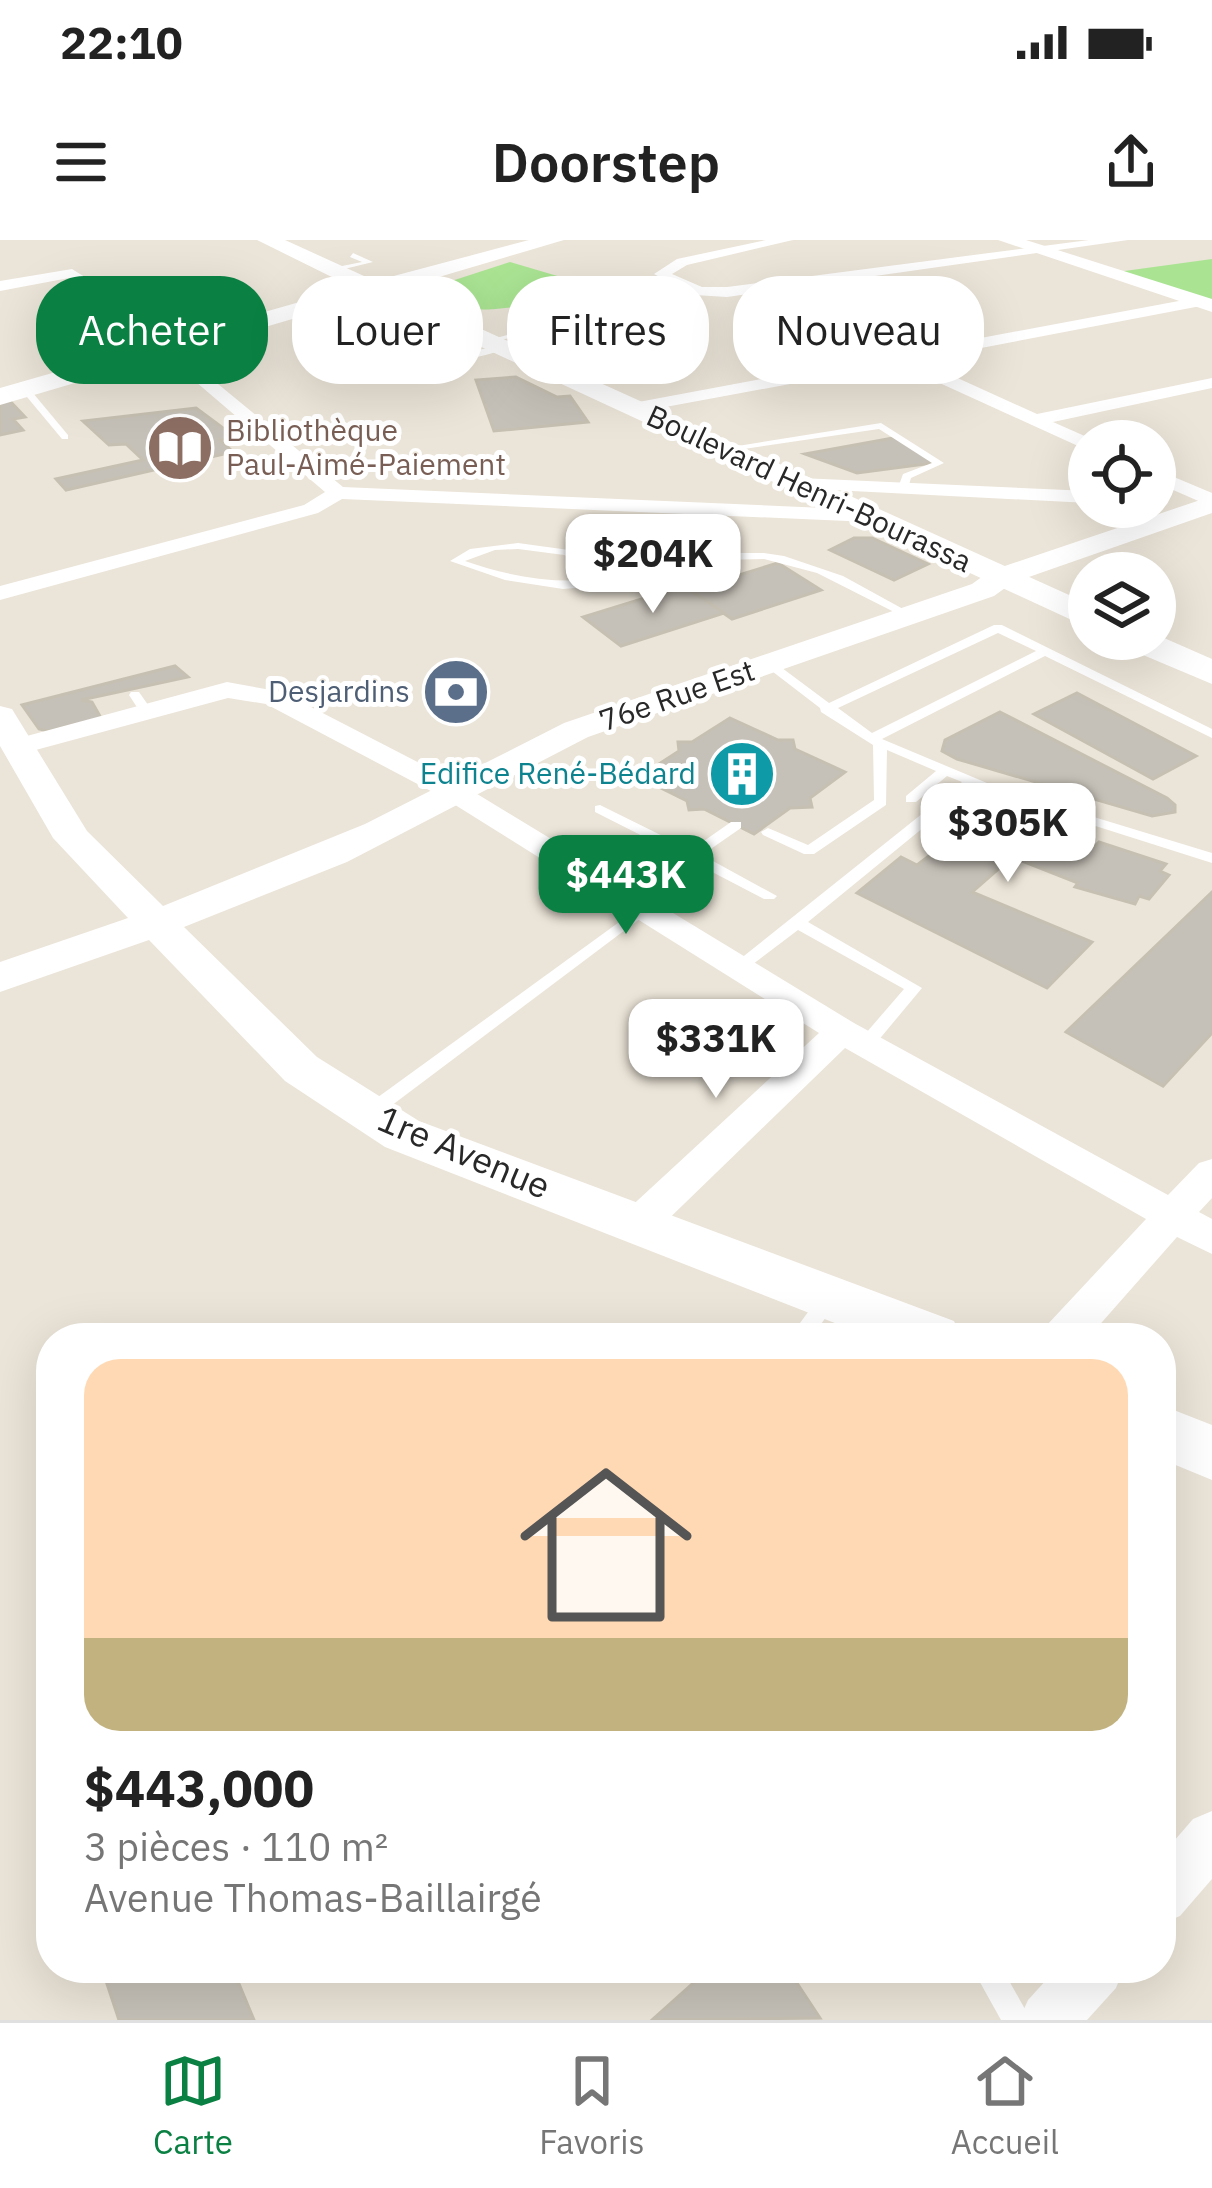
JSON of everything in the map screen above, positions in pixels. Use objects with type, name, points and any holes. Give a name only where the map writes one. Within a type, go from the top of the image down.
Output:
[{"type":"main road","name":"Boulevard Henri-Bourassa","points":[[268,240],[347,276]]},
{"type":"main road","points":[[423,276],[553,240]]},
{"type":"main road","name":"Boulevard Henri-Bourassa","points":[[483,338],[1068,607]]},
{"type":"main road","points":[[12,393],[42,384]]},
{"type":"main road","points":[[1176,656],[1212,673]]},
{"type":"street","points":[[786,240],[682,262],[661,274],[700,292],[727,292],[1121,240]]},
{"type":"street","points":[[1006,240],[1206,304]]},
{"type":"street","points":[[0,286],[36,280]]},
{"type":"street","points":[[984,342],[1206,304]]},
{"type":"street","points":[[1034,420],[1212,383]]},
{"type":"street","points":[[214,384],[338,493]]},
{"type":"street","points":[[633,408],[758,384]]},
{"type":"street","points":[[956,384],[1068,435]]},
{"type":"street","points":[[800,484],[1068,496]]},
{"type":"street","points":[[1176,486],[1212,503]]},
{"type":"street","points":[[0,592],[311,509],[338,493],[870,516]]},
{"type":"street","points":[[1176,501],[1212,503]]},
{"type":"street","name":"76e Rue Est","points":[[0,976],[154,922],[377,833],[576,730],[983,590],[1001,577],[1212,503]]},
{"type":"street","points":[[10,731],[227,690],[273,697],[454,792],[854,1038],[1212,1238]]},
{"type":"street","name":"1re Avenue","points":[[10,731],[72,838],[296,1065],[402,1134],[896,1323]]},
{"type":"street","points":[[639,1223],[854,1038]]},
{"type":"street","points":[[1076,1323],[1212,1173]]},
{"type":"street","points":[[1176,1438],[1212,1454]]},
{"type":"street","points":[[1176,1880],[1212,1838]]},
{"type":"street","points":[[1048,2020],[1082,1983]]},
{"type":"lane","points":[[334,270],[369,262],[353,255]]},
{"type":"lane","points":[[483,352],[507,348]]},
{"type":"lane","points":[[12,393],[65,437]]},
{"type":"lane","points":[[724,449],[881,426],[939,463],[907,476],[903,488]]},
{"type":"lane","points":[[628,576],[605,563],[534,549],[476,547],[456,561],[514,582],[597,584],[628,576],[686,561],[762,556],[825,569],[908,615]]},
{"type":"lane","points":[[826,709],[998,628],[1212,734]]},
{"type":"lane","points":[[875,741],[1046,651]]},
{"type":"lane","points":[[770,665],[875,741],[972,782],[1212,858]]},
{"type":"lane","points":[[768,832],[808,851],[881,802],[875,741]]},
{"type":"lane","points":[[910,799],[946,770]]},
{"type":"lane","points":[[738,967],[972,782]]},
{"type":"lane","points":[[600,809],[770,896]]},
{"type":"lane","points":[[369,1113],[736,825]]},
{"type":"lane","points":[[797,923],[914,988],[854,1038]]},
{"type":"lane","points":[[811,1323],[831,1298]]},
{"type":"lane","points":[[995,1983],[1017,2020]]},
{"type":"green space","points":[[1212,259],[1212,306],[1110,273]]},
{"type":"green space","points":[[510,262],[557,276],[507,276],[507,308],[483,309],[483,276],[467,276]]},
{"type":"building","points":[[507,378],[507,384],[530,384],[557,397],[570,396],[588,422],[494,431],[477,384]]},
{"type":"building","points":[[9,400],[25,417],[13,419],[23,430],[0,435],[0,402]]},
{"type":"building","name":"Bibliothèque Paul-Aimé-Paiement","points":[[196,408],[235,437],[220,440],[233,452],[66,490],[56,479],[143,460],[126,444],[109,445],[83,421]]},
{"type":"building","points":[[898,437],[933,463],[857,473],[805,454]]},
{"type":"building","points":[[854,538],[872,538],[928,564],[894,580],[830,550]]},
{"type":"building","points":[[778,563],[821,590],[732,619],[690,590]]},
{"type":"building","points":[[684,586],[724,613],[621,646],[583,617]]},
{"type":"building","points":[[175,666],[188,677],[81,700],[92,702],[101,718],[48,731],[39,729],[22,705]]},
{"type":"building","points":[[1077,693],[1196,756],[1153,779],[1034,714]]},
{"type":"building","points":[[1000,712],[1167,798],[1175,812],[1152,816],[942,751],[945,740]]},
{"type":"building","name":"Edifice René-Bédard","points":[[730,718],[778,740],[793,740],[795,749],[845,772],[810,798],[812,807],[790,808],[754,834],[704,809],[689,810],[687,801],[639,777],[679,751],[678,742],[692,742]]},
{"type":"building","points":[[983,791],[1086,836],[1081,841],[1094,847],[1099,842],[1166,864],[1160,871],[1169,875],[1149,899],[1139,896],[1135,904],[1075,887],[1078,883],[1012,857],[972,892],[1092,942],[1047,988],[857,893],[901,857],[917,865],[961,832],[941,823]]},
{"type":"building","points":[[1212,892],[1212,1033],[1163,1086],[1066,1032]]},
{"type":"building","points":[[107,1983],[239,1983],[254,2020],[119,2020]]},
{"type":"building","points":[[693,1983],[797,1983],[820,2018],[652,2020]]},
{"type":"place","name":"Bibliothèque Paul-Aimé-Paiement","points":[[180,448]]},
{"type":"place","name":"Desjardins","points":[[456,692]]},
{"type":"place","name":"Edifice René-Bédard","points":[[742,774]]}]
